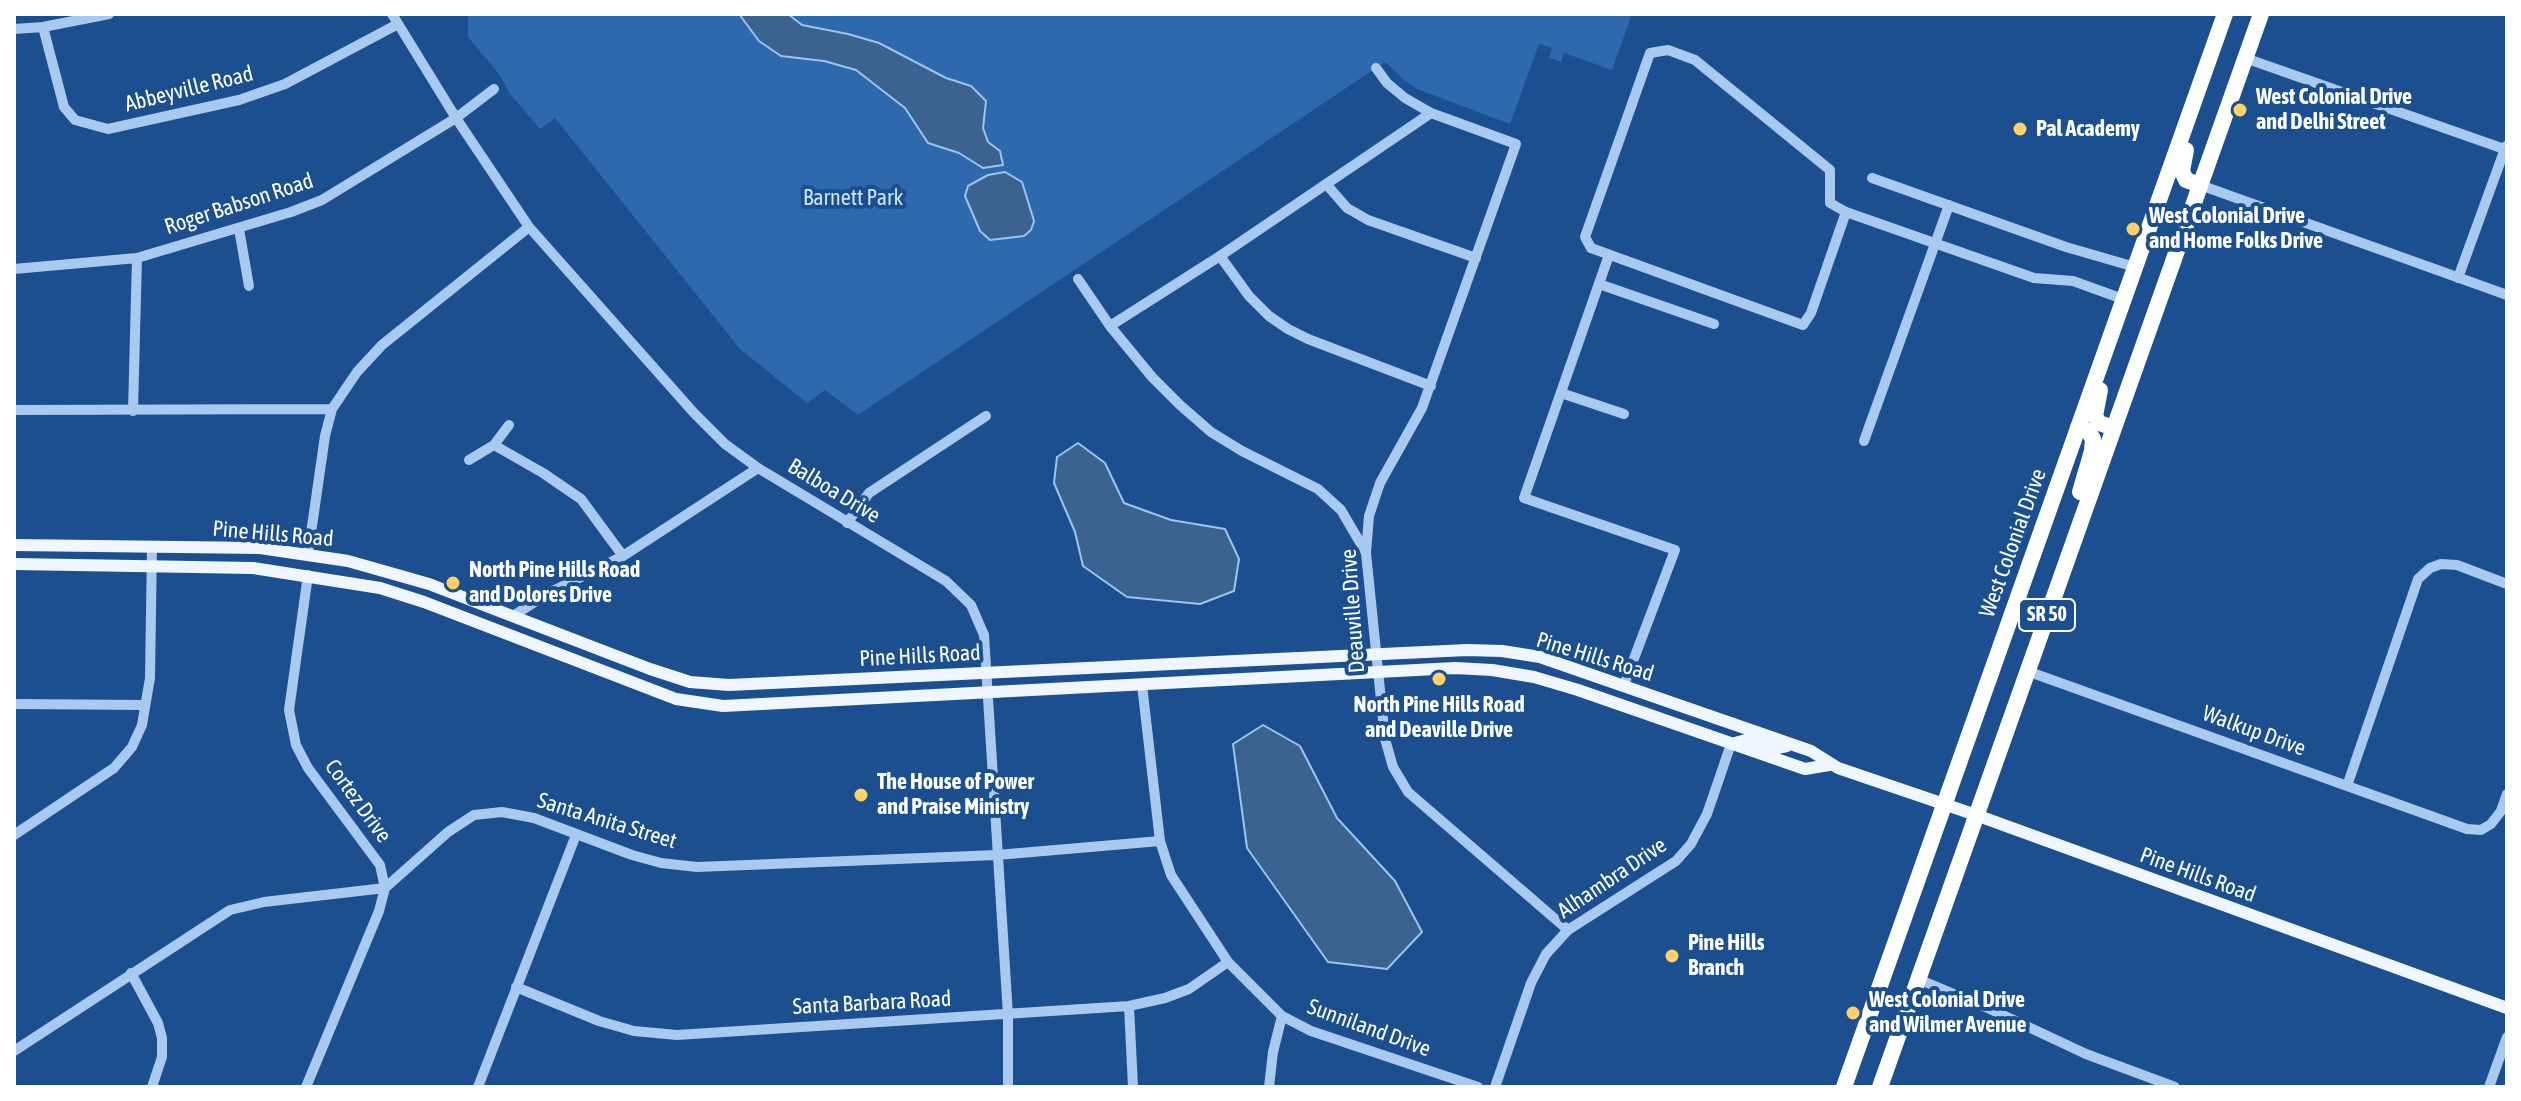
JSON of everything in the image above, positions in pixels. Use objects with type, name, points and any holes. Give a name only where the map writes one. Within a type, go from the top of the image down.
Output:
[{"type":"highway","name":"West Colonial Drive","points":[[1844,1087],[2225,14]]},
{"type":"highway","name":"SR 50","points":[[1880,1087],[2261,14]]},
{"type":"highway","points":[[2196,95],[2201,108],[2185,152],[2182,171],[2186,180],[2200,185]]},
{"type":"highway","points":[[2108,343],[2110,363],[2096,399],[2095,416],[2099,423],[2114,428]]},
{"type":"highway","points":[[2078,427],[2088,431],[2093,439],[2075,504],[2080,524]]},
{"type":"main road","name":"Pine Hills Road","points":[[14,545],[260,548],[308,554],[386,570],[690,682],[729,685],[1375,653],[1502,651],[1540,657],[1811,751],[1829,765],[1976,815],[2507,1008]]},
{"type":"main road","name":"Pine Hills Road","points":[[14,564],[220,566],[308,575],[380,588],[651,690],[723,706],[1455,668],[1534,677],[1805,769],[1829,765]]},
{"type":"main road","points":[[1731,744],[1746,740],[1777,748],[1794,745]]},
{"type":"street","points":[[14,29],[43,27],[109,14]]},
{"type":"street","name":"Abbeyville Road","points":[[43,27],[64,107],[75,120],[108,129],[239,100],[285,84],[395,19]]},
{"type":"street","name":"Balboa Drive","points":[[395,19],[529,227],[694,413],[725,444],[758,468],[946,581],[971,605],[984,635],[1008,1015],[1008,1087]]},
{"type":"street","points":[[1846,212],[1811,313],[1803,325],[1591,248],[1585,237],[1650,53],[1668,50],[1695,60],[1830,170],[1830,203],[1846,212],[2034,278],[2073,281],[2123,299]]},
{"type":"street","points":[[2245,58],[2506,148],[2458,278]]},
{"type":"street","points":[[1110,326],[1327,185],[1431,113],[1405,98],[1387,83],[1376,68]]},
{"type":"street","name":"Roger Babson Road","points":[[14,269],[137,258],[239,229],[322,200],[456,118],[494,89]]},
{"type":"street","name":"Deauville Drive","points":[[1431,113],[1516,144],[1431,386],[1380,483],[1369,516],[1366,553],[1385,739],[1393,767],[1408,792],[1568,930]]},
{"type":"street","points":[[1872,178],[2066,247],[2135,267]]},
{"type":"street","points":[[1327,185],[1347,208],[1368,220],[1476,258]]},
{"type":"street","points":[[2200,185],[2507,295]]},
{"type":"street","points":[[1864,441],[1949,205]]},
{"type":"street","points":[[308,554],[325,436],[332,409],[357,372],[382,345],[529,227]]},
{"type":"street","points":[[239,229],[249,286]]},
{"type":"street","points":[[1609,255],[1524,498],[1675,550],[1624,685]]},
{"type":"street","points":[[1220,256],[1249,296],[1288,329],[1431,386]]},
{"type":"street","points":[[133,411],[137,258]]},
{"type":"street","points":[[1078,279],[1110,326],[1152,377],[1211,432],[1318,489],[1341,510],[1366,553]]},
{"type":"street","points":[[1599,284],[1714,324]]},
{"type":"street","points":[[1561,393],[1624,414]]},
{"type":"street","points":[[14,410],[332,409]]},
{"type":"street","points":[[847,523],[869,493],[986,416]]},
{"type":"street","points":[[469,460],[494,445],[509,425]]},
{"type":"street","points":[[494,445],[581,499],[623,556]]},
{"type":"street","points":[[513,616],[547,594],[623,556],[758,468]]},
{"type":"street","points":[[14,835],[114,768],[132,747],[142,725],[150,678],[152,546]]},
{"type":"street","points":[[2347,786],[2418,579],[2430,568],[2441,564],[2457,565],[2507,584]]},
{"type":"street","name":"Cortez Drive","points":[[308,575],[289,710],[296,745],[308,768],[380,865],[385,888]]},
{"type":"street","name":"Walkup Drive","points":[[2027,671],[2467,829],[2481,830],[2491,824],[2501,811],[2507,794]]},
{"type":"street","name":"Sunniland Drive","points":[[1142,685],[1160,841],[1171,875],[1228,962],[1282,1016],[1311,1031],[1478,1087]]},
{"type":"street","points":[[14,704],[145,705]]},
{"type":"street","name":"Alhambra Drive","points":[[1495,1087],[1531,983],[1546,954],[1568,930],[1676,861],[1691,844],[1707,814],[1731,744]]},
{"type":"street","name":"Santa Anita Street","points":[[385,888],[448,832],[474,815],[502,812],[534,818],[661,863],[697,867],[997,855],[1160,841]]},
{"type":"street","points":[[478,1087],[576,835]]},
{"type":"street","points":[[14,1051],[230,910],[264,902],[385,888],[379,911],[306,1087]]},
{"type":"street","name":"Santa Barbara Road","points":[[516,987],[611,1025],[634,1031],[677,1035],[1129,1006],[1189,989],[1228,962]]},
{"type":"street","points":[[131,973],[158,1023],[162,1038],[162,1057],[152,1087]]},
{"type":"street","points":[[1918,979],[2086,1054],[2175,1087]]},
{"type":"street","points":[[1129,1006],[1133,1087]]},
{"type":"street","points":[[1269,1087],[1282,1016]]},
{"type":"street","points":[[2489,1087],[2507,1037]]},
{"type":"green space","name":"Barnett Park","points":[[468,14],[1632,14],[1612,70],[1564,53],[1561,62],[1549,58],[1552,48],[1539,44],[1510,124],[1417,89],[1385,62],[858,415],[825,390],[807,403],[740,349],[555,118],[540,129],[510,94],[499,74],[468,37]]},
{"type":"shaded area","points":[[739,14],[788,14],[802,25],[879,43],[946,78],[971,86],[986,101],[983,128],[988,142],[1000,151],[1003,165],[983,168],[959,153],[928,143],[905,108],[856,70],[824,61],[781,56],[759,41]]},
{"type":"shaded area","points":[[1005,172],[1022,182],[1034,221],[1031,230],[1024,236],[990,240],[980,231],[965,196],[968,186],[988,175]]},
{"type":"shaded area","points":[[1078,443],[1105,463],[1124,503],[1171,520],[1225,529],[1239,559],[1234,591],[1200,604],[1127,597],[1083,566],[1075,532],[1054,483],[1057,457]]},
{"type":"shaded area","points":[[1263,725],[1300,746],[1337,818],[1395,881],[1422,932],[1387,969],[1328,962],[1247,848],[1233,744]]},
{"type":"place","name":"West Colonial Drive and Delhi Street","points":[[2240,110]]},
{"type":"place","name":"Pal Academy","points":[[2020,129]]},
{"type":"place","name":"West Colonial Drive and Home Folks Drive","points":[[2133,229]]},
{"type":"place","name":"North Pine Hills Road and Dolores Drive","points":[[453,583]]},
{"type":"place","name":"North Pine Hills Road and Deaville Drive","points":[[1439,679]]},
{"type":"place","name":"The House of Power and Praise Ministry","points":[[861,795]]},
{"type":"place","name":"Pine Hills Branch","points":[[1672,956]]},
{"type":"place","name":"West Colonial Drive and Wilmer Avenue","points":[[1853,1013]]}]
